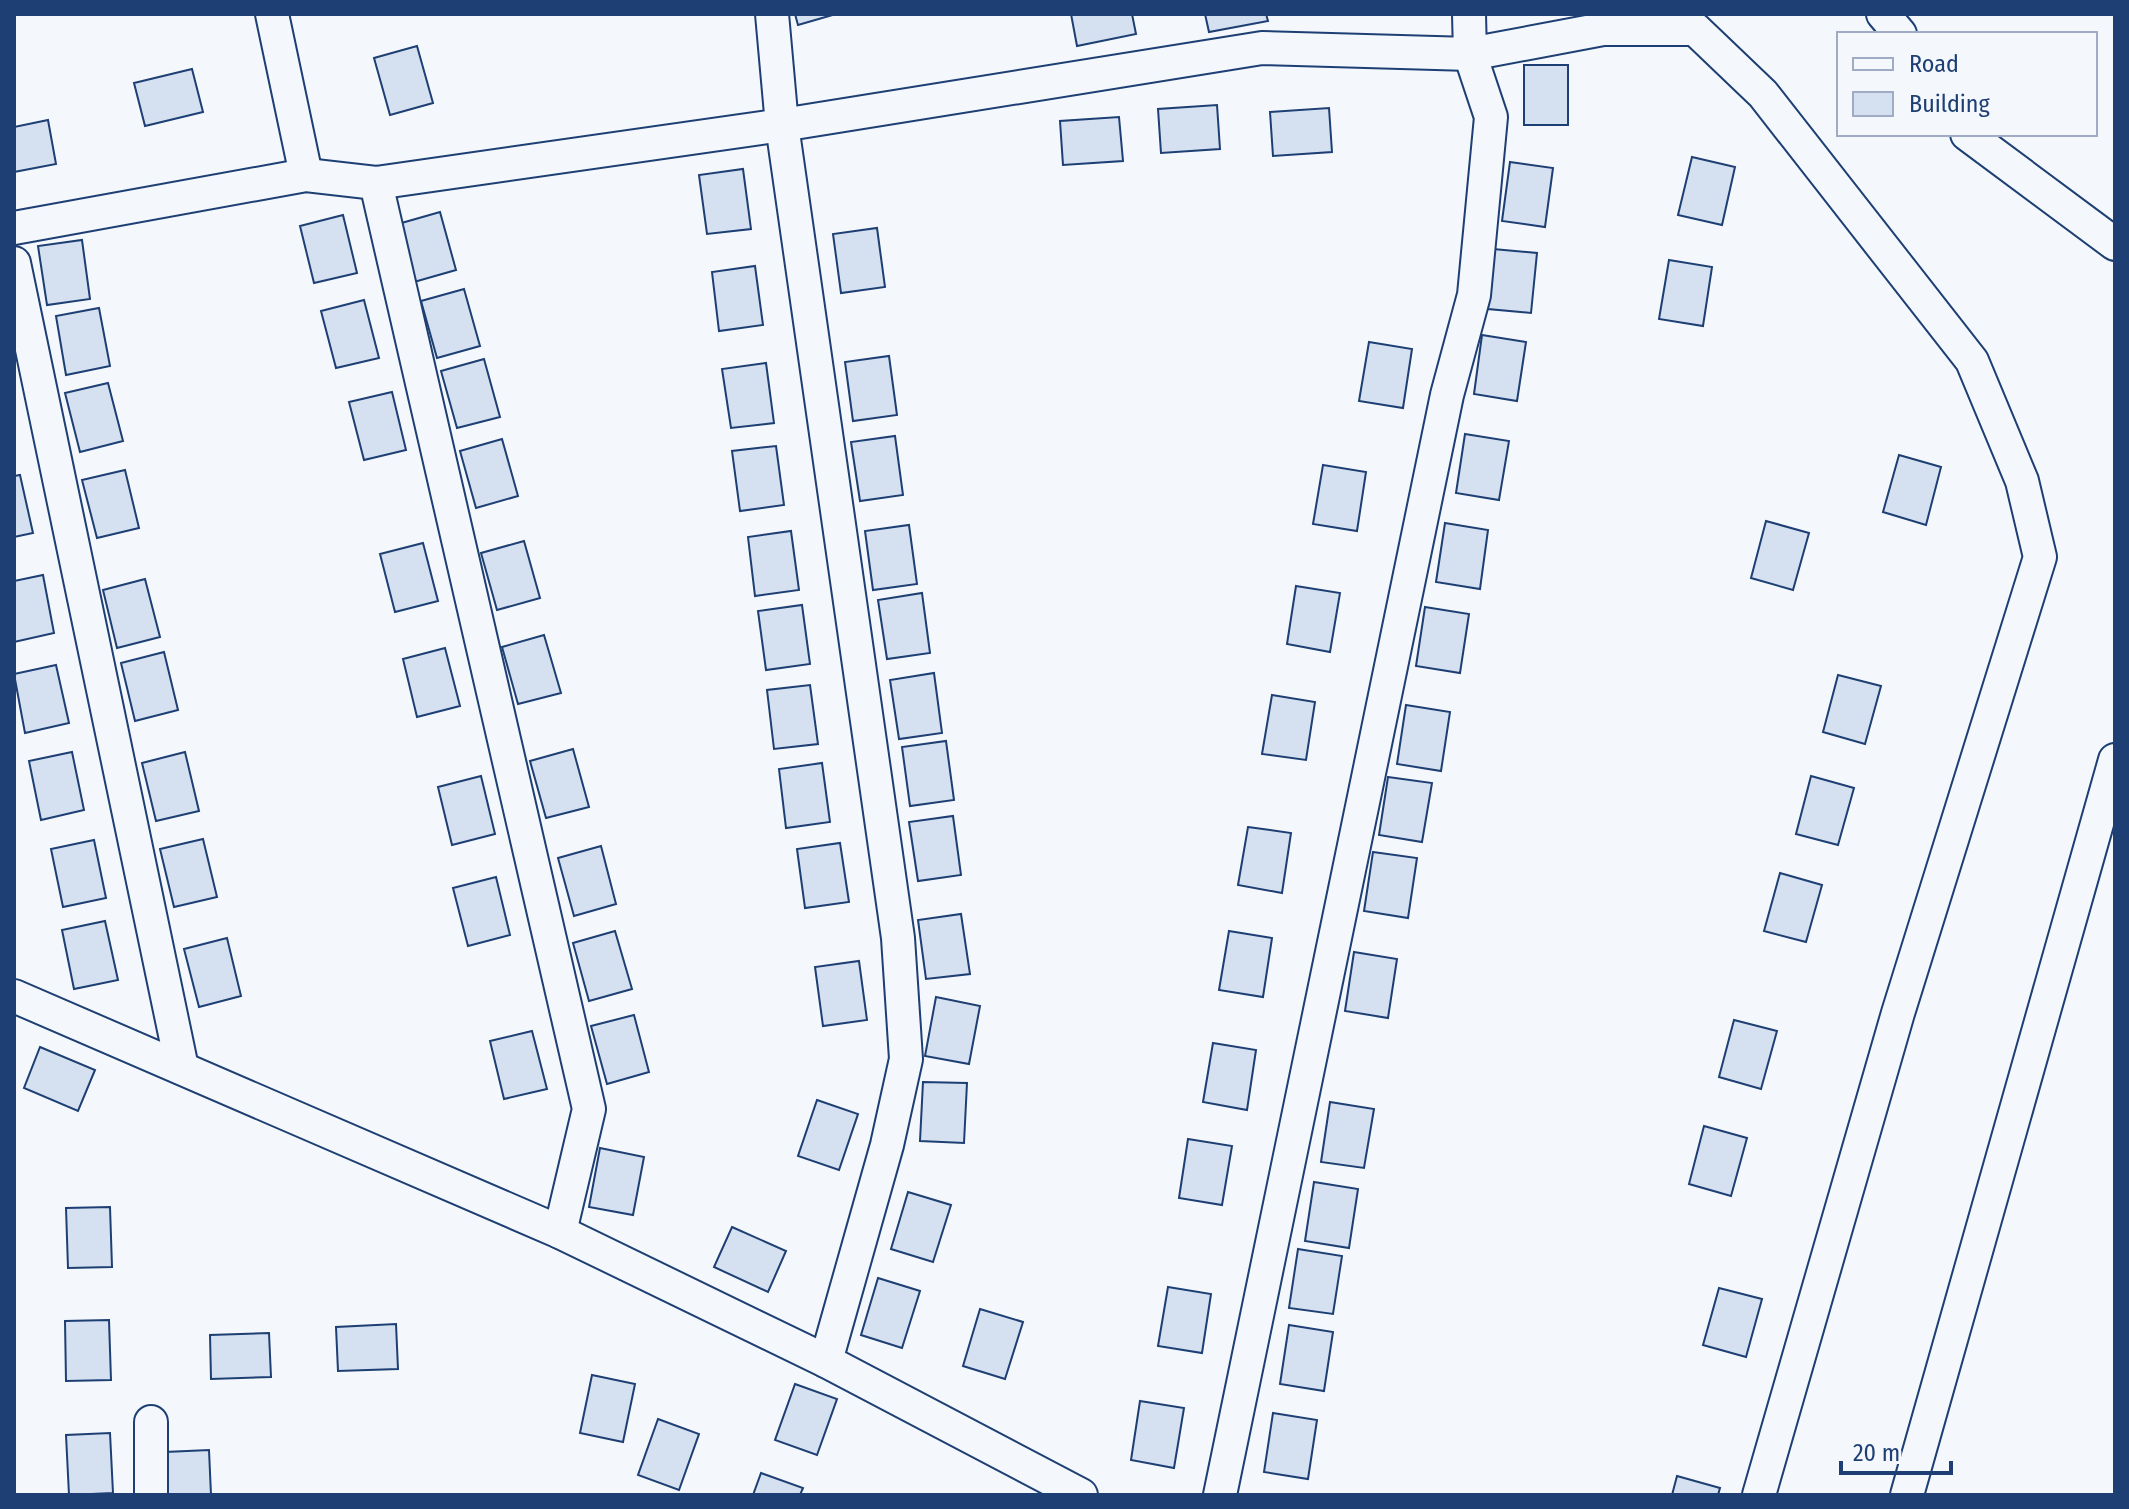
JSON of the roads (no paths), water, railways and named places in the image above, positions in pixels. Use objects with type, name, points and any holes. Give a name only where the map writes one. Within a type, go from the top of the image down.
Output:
[{"type":"street","points":[[272,14],[306,175]]},
{"type":"street","points":[[772,14],[782,125],[898,938],[906,1059],[887,1145],[826,1361]]},
{"type":"street","points":[[1220,1495],[1447,395],[1474,295],[1491,117],[1470,54],[1469,14]]},
{"type":"street","points":[[1883,14],[1898,32]]},
{"type":"street","points":[[14,228],[306,175],[376,183],[782,125],[1262,48],[1470,54],[1603,29],[1695,29],[1763,94],[1972,361],[2022,481],[2040,557],[1898,1013],[1759,1495]]},
{"type":"street","points":[[1970,136],[2113,238]]},
{"type":"street","points":[[376,183],[589,1109],[560,1232]]},
{"type":"street","points":[[14,263],[182,1068]]},
{"type":"street","points":[[1907,1495],[2115,760]]},
{"type":"street","points":[[14,996],[560,1232],[826,1361],[1081,1495]]},
{"type":"street","points":[[151,1422],[151,1495]]}]
